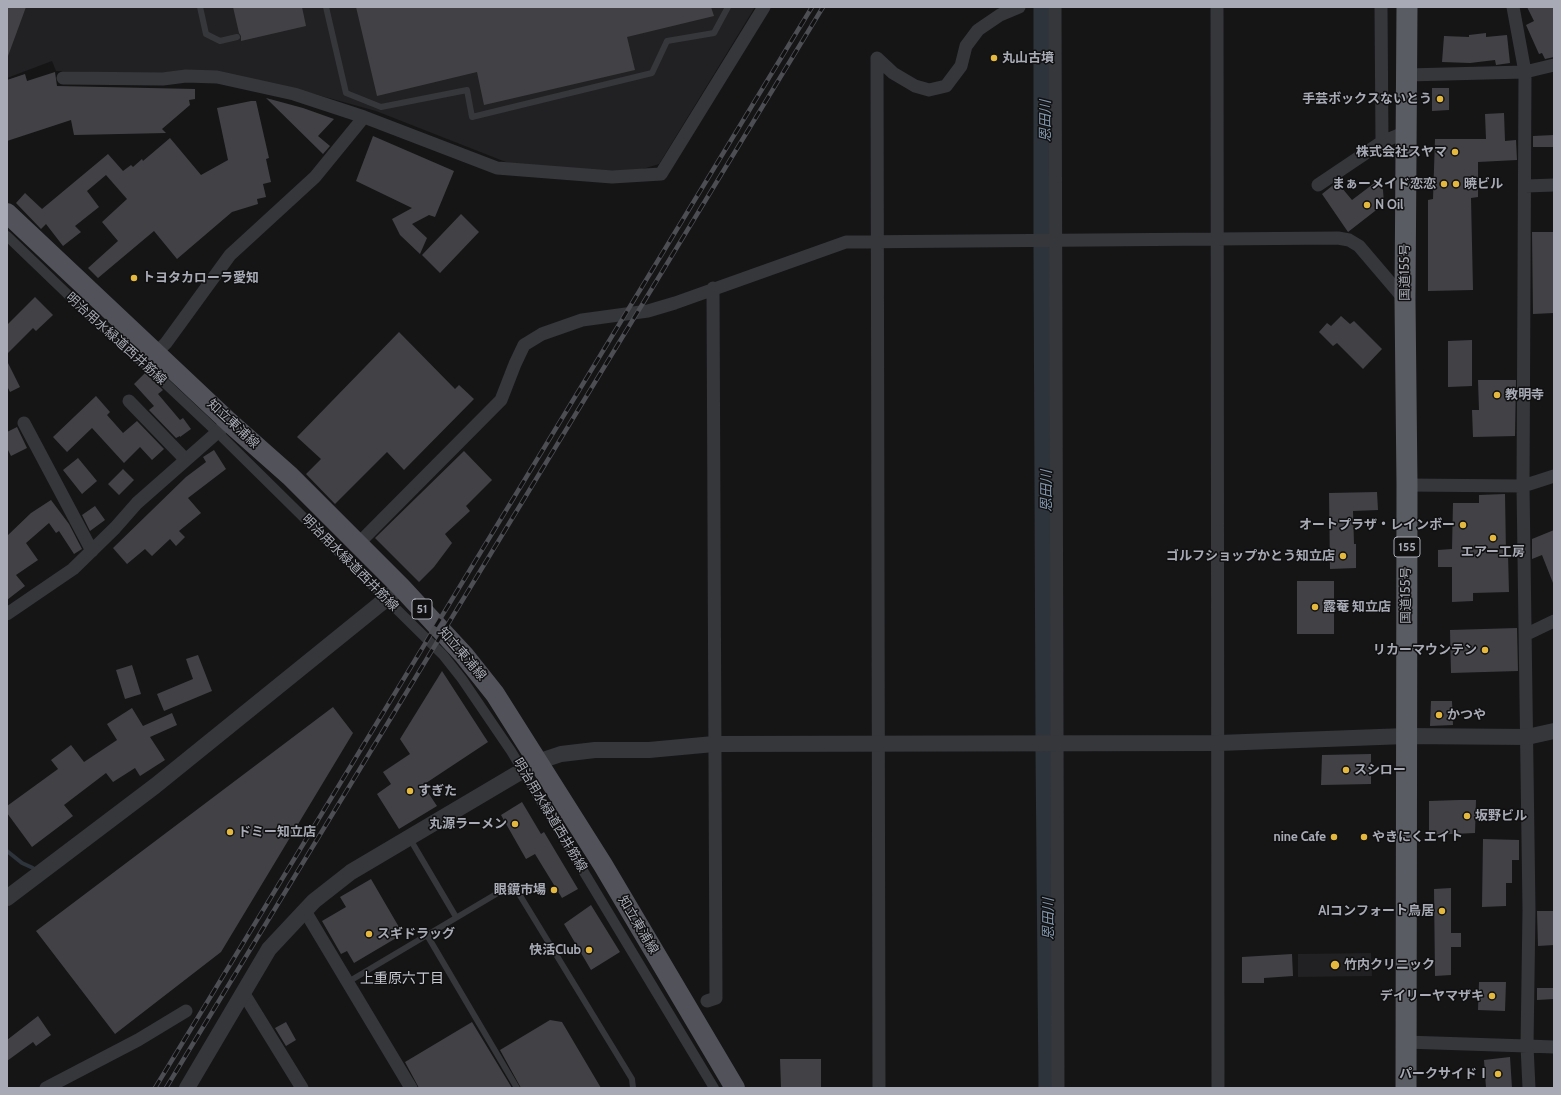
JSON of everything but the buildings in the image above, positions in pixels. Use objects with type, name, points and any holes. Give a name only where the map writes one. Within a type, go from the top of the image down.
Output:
[{"type":"highway","name":"国道155号","points":[[1406,1088],[1407,485],[1405,300],[1407,7]]},
{"type":"main road","name":"知立東浦線","points":[[7,213],[157,352],[223,427],[290,476],[401,587],[464,655],[495,694],[530,767],[607,872],[735,1088]]},
{"type":"street","points":[[63,78],[163,79],[186,76],[217,77],[294,94],[364,117],[497,168],[612,177],[661,174],[764,7]]},
{"type":"street","points":[[879,1088],[877,58],[893,73],[915,86],[929,90],[946,86],[961,66],[966,46],[978,30],[1000,15],[1018,7]]},
{"type":"street","points":[[1055,7],[1054,241],[1058,1088]]},
{"type":"street","points":[[1217,7],[1216,239],[1218,1088]]},
{"type":"street","points":[[1381,7],[1382,142]]},
{"type":"street","points":[[1513,7],[1525,72],[1526,186],[1523,486],[1527,634],[1529,910],[1527,1046],[1529,1088]]},
{"type":"street","points":[[1407,75],[1525,72],[1554,65]]},
{"type":"street","points":[[157,352],[166,343],[230,255],[315,177],[364,117]]},
{"type":"street","points":[[1318,185],[1382,142],[1406,132]]},
{"type":"street","points":[[1526,186],[1554,185]]},
{"type":"street","name":"明治用水緑道西井筋線","points":[[7,236],[86,312],[149,368],[223,427],[386,599],[443,655],[530,767],[714,1088]]},
{"type":"street","points":[[358,544],[501,400],[524,345],[542,334],[582,320],[648,311],[675,303],[713,288],[846,242],[1338,238],[1349,240],[1359,246],[1405,300]]},
{"type":"street","points":[[707,1001],[716,998],[713,288]]},
{"type":"street","points":[[129,401],[186,460]]},
{"type":"street","points":[[24,423],[92,551]]},
{"type":"street","points":[[7,614],[73,569],[137,503],[223,427]]},
{"type":"street","points":[[1407,485],[1523,486],[1554,476]]},
{"type":"street","points":[[7,898],[155,786],[401,587]]},
{"type":"street","points":[[1527,634],[1554,621]]},
{"type":"street","points":[[187,1088],[270,949],[305,911],[351,872],[410,839],[530,767],[561,754],[595,750],[649,750],[714,744],[1218,743],[1406,736],[1527,737],[1554,731]]},
{"type":"street","points":[[305,911],[411,1088]]},
{"type":"street","points":[[244,994],[302,1088]]},
{"type":"street","points":[[46,1088],[138,1040],[186,1011]]},
{"type":"street","points":[[1405,1042],[1554,1047]]},
{"type":"lane","points":[[200,7],[206,34],[220,41],[237,37]]},
{"type":"lane","points":[[326,7],[346,93],[381,108],[467,90],[472,117],[652,73],[667,41],[714,33],[728,7]]},
{"type":"lane","points":[[410,839],[456,917]]},
{"type":"lane","points":[[348,982],[513,884],[632,1079],[633,1088]]},
{"type":"lane","points":[[427,935],[517,1088]]},
{"type":"shaded area","points":[[7,7],[755,7],[659,164],[636,171],[565,170],[516,166],[376,111],[307,92],[163,74],[56,71],[52,61],[7,78]]},
{"type":"shaded area","name":"竹内クリニック","points":[[1371,953],[1372,976],[1298,977],[1298,954]]},
{"type":"waterway","name":"恩田川","points":[[1046,7],[1046,234]]},
{"type":"waterway","name":"恩田川","points":[[1046,246],[1048,737]]},
{"type":"waterway","name":"恩田川","points":[[1048,750],[1051,1088]]},
{"type":"waterway","points":[[7,851],[22,863],[33,868]]},
{"type":"railway","points":[[155,1088],[812,7]]},
{"type":"railway","points":[[166,1088],[823,7]]},
{"type":"place","name":"丸山古墳","points":[[994,58]]},
{"type":"place","name":"手芸ボックスないとう","points":[[1440,99]]},
{"type":"place","name":"株式会社スヤマ","points":[[1455,152]]},
{"type":"place","name":"まぁーメイド恋恋","points":[[1444,184]]},
{"type":"place","name":"暁ビル","points":[[1456,184]]},
{"type":"place","name":"N Oil","points":[[1367,205]]},
{"type":"place","name":"トヨタカローラ愛知","points":[[134,278]]},
{"type":"place","name":"教明寺","points":[[1497,395]]},
{"type":"place","name":"オートプラザ・レインボー","points":[[1463,525]]},
{"type":"place","name":"エアー工房","points":[[1493,538]]},
{"type":"place","name":"ゴルフショップかとう知立店","points":[[1343,556]]},
{"type":"place","name":"露菴 知立店","points":[[1315,607]]},
{"type":"place","name":"リカーマウンテン","points":[[1485,650]]},
{"type":"place","name":"かつや","points":[[1439,715]]},
{"type":"place","name":"スシロー","points":[[1346,770]]},
{"type":"place","name":"すぎた","points":[[410,791]]},
{"type":"place","name":"坂野ビル","points":[[1467,816]]},
{"type":"place","name":"丸源ラーメン","points":[[515,824]]},
{"type":"place","name":"ドミー知立店","points":[[230,832]]},
{"type":"place","name":"nine Cafe","points":[[1334,837]]},
{"type":"place","name":"やきにくエイト","points":[[1364,837]]},
{"type":"place","name":"眼鏡市場","points":[[554,890]]},
{"type":"place","name":"AIコンフォート鳥居","points":[[1442,911]]},
{"type":"place","name":"スギドラッグ","points":[[369,934]]},
{"type":"place","name":"快活Club","points":[[589,950]]},
{"type":"place","name":"竹内クリニック","points":[[1335,965]]},
{"type":"place","name":"デイリーヤマザキ","points":[[1492,996]]},
{"type":"place","name":"パークサイドⅠ","points":[[1498,1074]]},
{"type":"district","name":"上重原六丁目","points":[[402,979]]}]
